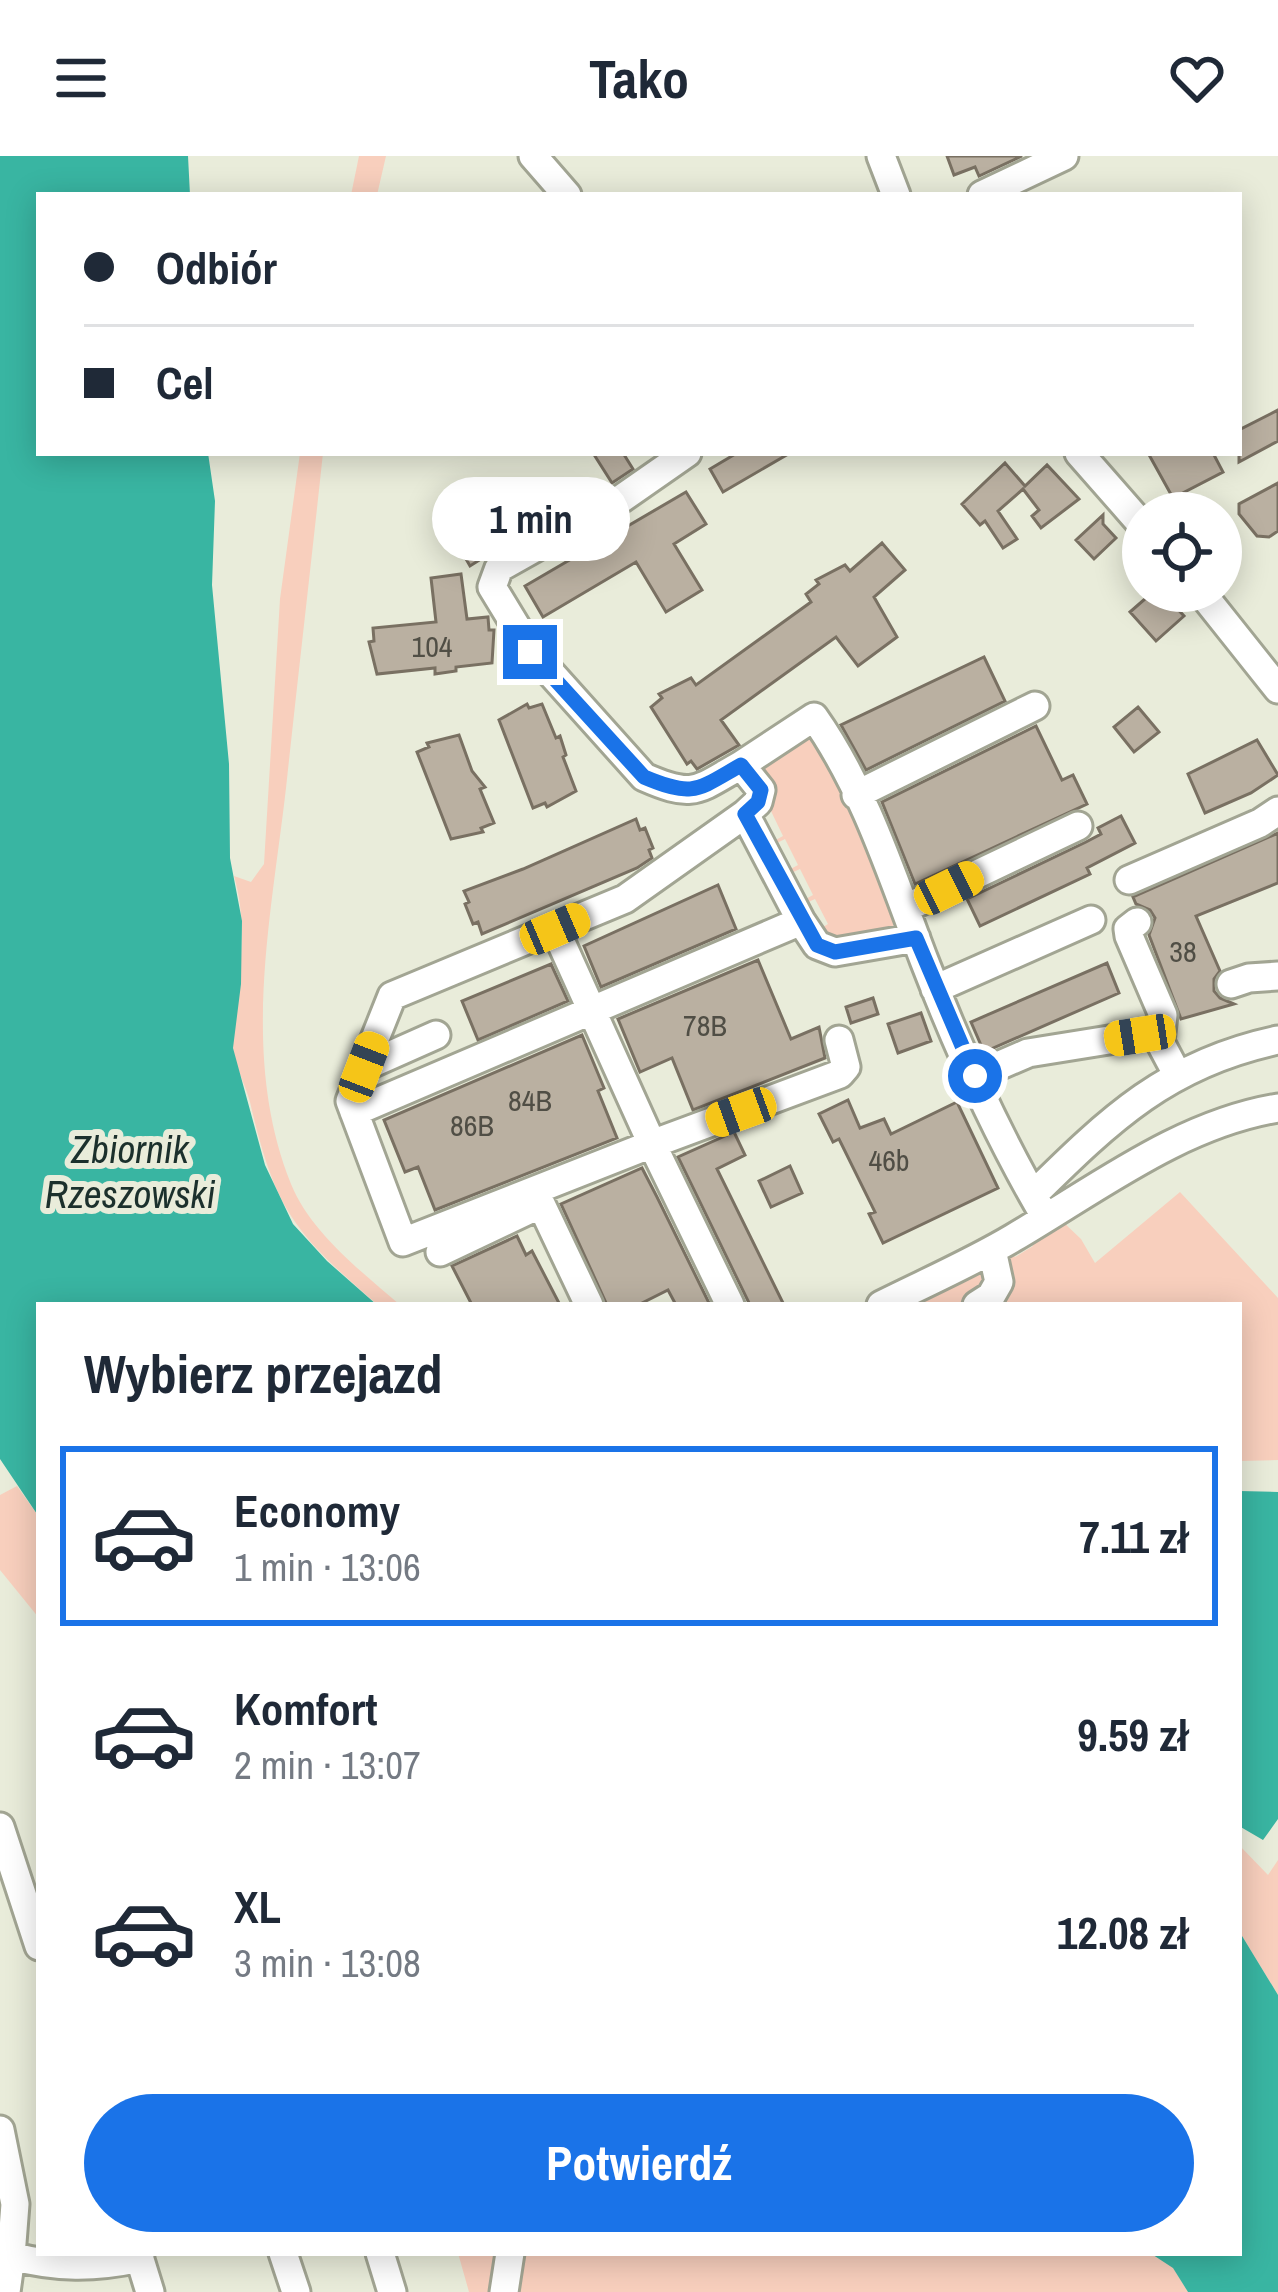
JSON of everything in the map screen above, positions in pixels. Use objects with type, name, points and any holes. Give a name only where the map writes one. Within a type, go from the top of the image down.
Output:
[{"type":"street","points":[[533,156],[565,192]]},
{"type":"street","points":[[881,156],[895,192]]},
{"type":"street","points":[[988,192],[1064,156]]},
{"type":"street","points":[[683,456],[618,501],[499,568],[492,586],[530,652],[644,777],[668,788],[695,791],[814,718],[856,795],[990,1111],[1040,1206]]},
{"type":"street","points":[[1082,456],[1122,502]]},
{"type":"street","points":[[1217,612],[1278,689]]},
{"type":"street","points":[[856,795],[1035,706]]},
{"type":"street","points":[[741,765],[761,790],[758,802],[625,899],[392,996],[358,1089],[403,1242],[840,1074],[846,1067],[839,1040]]},
{"type":"street","points":[[1129,880],[1278,811]]},
{"type":"street","points":[[745,814],[817,945],[835,952],[916,938]]},
{"type":"street","points":[[906,908],[1078,826]]},
{"type":"street","points":[[935,988],[1090,920]]},
{"type":"street","points":[[358,1089],[591,1012],[801,921]]},
{"type":"street","points":[[1137,922],[1129,935],[1163,1015],[1160,1042],[1177,1074]]},
{"type":"street","points":[[555,929],[729,1302]]},
{"type":"street","points":[[1231,984],[1278,976]]},
{"type":"street","points":[[975,1076],[1028,1053],[1140,1035]]},
{"type":"street","points":[[358,1089],[436,1036]]},
{"type":"street","points":[[886,1302],[992,1250],[1040,1206],[1112,1117],[1177,1074],[1248,1046],[1278,1040]]},
{"type":"street","points":[[358,1089],[403,1067]]},
{"type":"street","points":[[1040,1206],[1208,1126],[1278,1108]]},
{"type":"street","points":[[440,1252],[541,1204],[588,1302]]},
{"type":"street","points":[[982,1302],[999,1282],[992,1250]]},
{"type":"street","points":[[0,1827],[36,1937]]},
{"type":"street","points":[[0,2130],[15,2204],[6,2292]]},
{"type":"street","points":[[11,2256],[51,2267],[99,2267],[139,2256],[149,2292]]},
{"type":"street","points":[[284,2256],[296,2292]]},
{"type":"street","points":[[381,2256],[392,2292]]},
{"type":"street","points":[[504,2292],[510,2256]]},
{"type":"shaded area","points":[[359,156],[386,156],[378,192],[352,192]]},
{"type":"shaded area","points":[[300,456],[323,456],[268,937],[263,1037],[267,1087],[276,1136],[300,1202],[338,1250],[397,1302],[375,1302],[326,1258],[292,1217],[269,1169],[233,1048],[242,937],[234,876],[251,882],[264,864],[280,599]]},
{"type":"shaded area","points":[[812,733],[874,854],[899,918],[873,936],[847,939],[815,932],[828,924],[815,899],[802,901],[813,895],[800,869],[787,871],[798,865],[785,839],[772,842],[783,836],[758,769]]},
{"type":"shaded area","points":[[1180,1192],[1278,1298],[1278,1460],[1242,1461],[1242,1302],[996,1302],[1011,1252],[1015,1257],[1033,1246],[1030,1240],[1062,1221],[1081,1239],[1095,1263]]},
{"type":"shaded area","points":[[987,1269],[984,1292],[963,1302],[911,1302]]},
{"type":"shaded area","points":[[17,1486],[36,1513],[36,1614],[0,1570],[0,1495]]},
{"type":"shaded area","points":[[1242,1848],[1268,1875],[1278,1860],[1278,1995],[1242,1936]]},
{"type":"shaded area","points":[[459,2256],[500,2256],[494,2292],[469,2292]]},
{"type":"shaded area","points":[[518,2256],[1155,2256],[1173,2267],[1188,2292],[512,2292]]},
{"type":"water","name":"Zbiornik Rzeszowski","points":[[0,156],[188,156],[190,192],[36,192],[36,456],[208,456],[215,501],[212,585],[229,764],[230,858],[242,921],[233,1048],[265,1165],[293,1224],[374,1302],[36,1302],[36,1513],[0,1459]]},
{"type":"water","points":[[1242,1491],[1278,1492],[1278,1819],[1263,1840],[1242,1828]]},
{"type":"water","points":[[1242,1936],[1278,1995],[1278,2292],[1188,2292],[1173,2268],[1155,2256],[1242,2256]]},
{"type":"building","points":[[947,156],[1022,156],[979,176],[975,167],[954,175]]},
{"type":"building","points":[[1278,410],[1278,441],[1239,462],[1242,428]]},
{"type":"building","points":[[595,456],[625,456],[633,469],[612,483]]},
{"type":"building","points":[[732,456],[785,456],[723,492],[710,469]]},
{"type":"building","points":[[1150,456],[1215,456],[1223,472],[1185,492],[1170,492]]},
{"type":"building","points":[[1005,463],[1025,486],[1047,465],[1079,499],[1041,528],[1032,516],[1039,510],[1023,489],[998,511],[1017,539],[1003,548],[985,521],[980,525],[962,504]]},
{"type":"building","points":[[1278,483],[1278,531],[1269,537],[1257,536],[1242,518],[1242,502]]},
{"type":"building","points":[[686,492],[706,524],[674,544],[702,590],[666,612],[636,562],[543,617],[525,586]]},
{"type":"building","points":[[1103,515],[1103,524],[1116,538],[1094,559],[1076,540]]},
{"type":"building","points":[[485,521],[500,547],[470,566],[454,538]]},
{"type":"building","points":[[882,543],[905,570],[874,597],[897,637],[858,666],[836,637],[721,720],[739,745],[697,769],[691,761],[687,764],[651,707],[662,698],[659,694],[691,678],[696,685],[811,602],[806,594],[819,584],[816,580],[845,565],[850,571]]},
{"type":"building","points":[[461,574],[467,619],[488,617],[489,630],[494,630],[492,663],[435,674],[435,668],[377,674],[369,642],[374,641],[373,628],[436,622],[431,578]]},
{"type":"building","points":[[1130,612],[1180,612],[1184,616],[1156,641]]},
{"type":"building","points":[[984,657],[1005,701],[866,770],[841,725]]},
{"type":"building","points":[[527,704],[529,708],[542,704],[556,738],[560,736],[576,791],[547,807],[545,803],[533,808],[499,720]]},
{"type":"building","points":[[1138,707],[1159,732],[1134,752],[1114,727]]},
{"type":"building","points":[[1036,726],[1062,780],[1073,775],[1087,804],[915,884],[882,802]]},
{"type":"building","points":[[459,735],[472,771],[485,787],[480,789],[494,823],[481,828],[483,832],[451,839],[417,752],[429,747],[427,743]]},
{"type":"building","points":[[1257,740],[1278,775],[1205,813],[1188,774]]},
{"type":"building","points":[[1121,816],[1135,843],[1087,868],[1090,874],[980,926],[967,899],[1101,834],[1098,828]]},
{"type":"building","points":[[636,819],[653,848],[649,850],[652,858],[637,868],[482,934],[478,922],[473,924],[464,891]]},
{"type":"building","points":[[1278,833],[1278,883],[1196,916],[1220,971],[1214,991],[1234,1004],[1181,1019],[1149,935],[1155,918],[1133,897]]},
{"type":"building","points":[[718,885],[736,929],[601,987],[584,946]]},
{"type":"building","points":[[758,960],[791,1039],[819,1027],[825,1058],[693,1110],[672,1058],[640,1072],[618,1019]]},
{"type":"building","points":[[1107,963],[1119,993],[984,1052],[971,1022]]},
{"type":"building","points":[[551,964],[568,1001],[478,1040],[462,1001]]},
{"type":"building","points":[[873,998],[878,1014],[851,1023],[846,1007]]},
{"type":"building","points":[[921,1013],[931,1041],[898,1053],[888,1024]]},
{"type":"building","points":[[582,1035],[604,1088],[598,1091],[617,1138],[435,1210],[418,1167],[405,1172],[384,1120]]},
{"type":"building","points":[[848,1100],[860,1128],[884,1119],[891,1134],[957,1102],[998,1188],[883,1243],[869,1214],[875,1212],[839,1139],[833,1142],[819,1114]]},
{"type":"building","points":[[734,1132],[745,1155],[717,1169],[783,1302],[749,1302],[678,1157]]},
{"type":"building","points":[[790,1166],[802,1193],[771,1207],[759,1181]]},
{"type":"building","points":[[642,1168],[709,1302],[674,1302],[668,1290],[644,1302],[606,1302],[561,1204]]},
{"type":"building","points":[[517,1236],[526,1255],[532,1251],[558,1302],[470,1302],[452,1266]]},
{"type":"route","points":[[530,652],[644,777],[668,788],[695,791],[741,765],[761,790],[758,802],[745,814],[817,945],[835,952],[916,938],[975,1076]]}]
